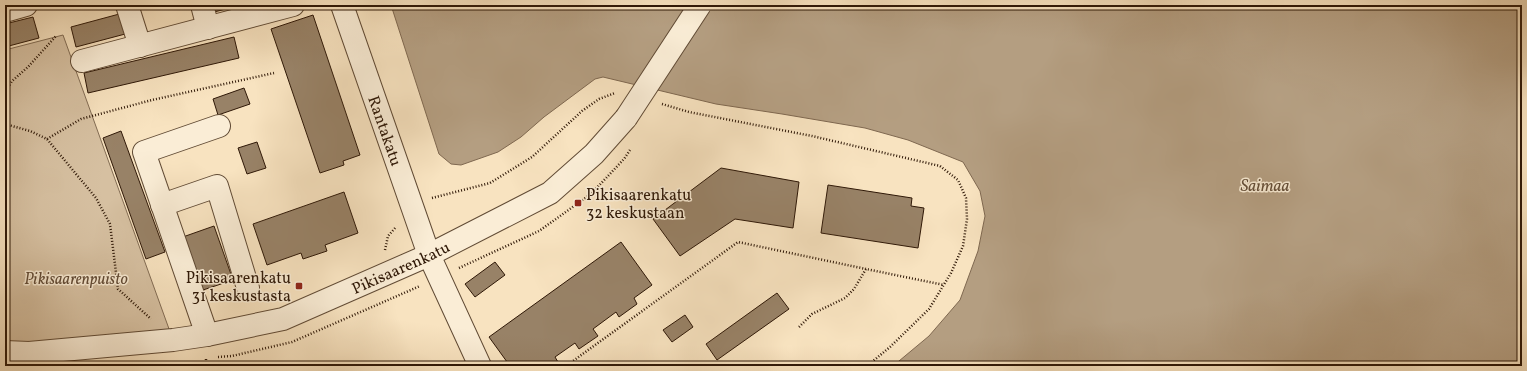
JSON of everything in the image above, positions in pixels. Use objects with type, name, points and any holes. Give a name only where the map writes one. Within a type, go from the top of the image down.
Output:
[{"type":"street","points":[[5,11],[26,5]]},
{"type":"street","points":[[126,5],[140,46]]},
{"type":"street","points":[[202,5],[208,28]]},
{"type":"street","points":[[82,62],[293,5]]},
{"type":"street","name":"Rantakatu","points":[[342,5],[429,255],[480,366]]},
{"type":"street","name":"Pikisaarenkatu","points":[[5,352],[28,353],[173,340],[207,335],[283,319],[429,255],[472,234],[550,192],[594,154],[626,118],[700,5]]},
{"type":"street","points":[[207,335],[144,152],[219,126]]},
{"type":"street","points":[[162,205],[217,186],[248,288]]},
{"type":"path","points":[[5,94],[12,81],[28,67],[56,36]]},
{"type":"path","points":[[47,139],[82,119],[152,100],[274,73]]},
{"type":"path","points":[[432,198],[490,183],[532,157],[582,111],[599,99],[620,92]]},
{"type":"path","points":[[658,102],[689,112],[819,137],[940,166],[958,180],[966,198],[966,219],[964,246],[952,273],[929,309],[890,347],[867,366]]},
{"type":"path","points":[[5,124],[30,131],[47,139],[96,198],[110,224],[118,289],[173,340]]},
{"type":"path","points":[[566,366],[738,242],[944,285]]},
{"type":"path","points":[[799,327],[812,314],[845,298],[854,289],[866,269]]},
{"type":"path","points":[[206,358],[206,366]]},
{"type":"green space","name":"Pikisaarenpuisto","points":[[63,35],[173,340],[5,352],[5,50]]},
{"type":"water","name":"Saimaa","points":[[391,5],[753,5],[768,7],[771,5],[1522,5],[1522,366],[893,366],[929,336],[960,300],[978,251],[985,216],[980,191],[963,162],[908,140],[865,128],[716,104],[603,77],[595,79],[544,117],[521,137],[498,152],[461,165],[451,164],[439,154]]},
{"type":"building","points":[[142,5],[157,5],[143,9]]},
{"type":"building","points":[[212,5],[242,5],[214,12]]},
{"type":"building","points":[[123,13],[129,33],[76,47],[71,27]]},
{"type":"building","points":[[313,15],[360,155],[343,161],[344,165],[320,173],[271,29]]},
{"type":"building","points":[[33,17],[39,38],[5,47],[5,24]]},
{"type":"building","points":[[234,37],[239,58],[88,93],[84,73]]},
{"type":"building","points":[[244,88],[250,104],[218,115],[213,99]]},
{"type":"building","points":[[121,131],[165,252],[146,259],[103,138]]},
{"type":"building","points":[[257,142],[266,168],[247,174],[238,148]]},
{"type":"building","points":[[721,168],[799,182],[793,228],[735,219],[680,256],[653,219]]},
{"type":"building","points":[[828,185],[912,198],[911,206],[924,208],[918,248],[821,233]]},
{"type":"building","points":[[344,192],[358,233],[325,245],[327,251],[303,259],[301,253],[267,265],[253,224]]},
{"type":"building","points":[[214,226],[233,280],[197,292],[180,238]]},
{"type":"building","points":[[621,242],[652,285],[634,298],[637,304],[619,317],[616,312],[593,329],[598,336],[579,349],[575,343],[555,357],[558,362],[553,366],[510,366],[489,337]]},
{"type":"building","points":[[495,262],[505,275],[475,297],[465,284]]},
{"type":"building","points":[[777,293],[789,309],[717,360],[706,344]]},
{"type":"building","points":[[685,315],[693,327],[672,342],[663,330]]},
{"type":"place","name":"Pikisaarenkatu 32 keskustaan","points":[[578,203]]},
{"type":"place","name":"Pikisaarenkatu 31 keskustasta","points":[[299,286]]}]
